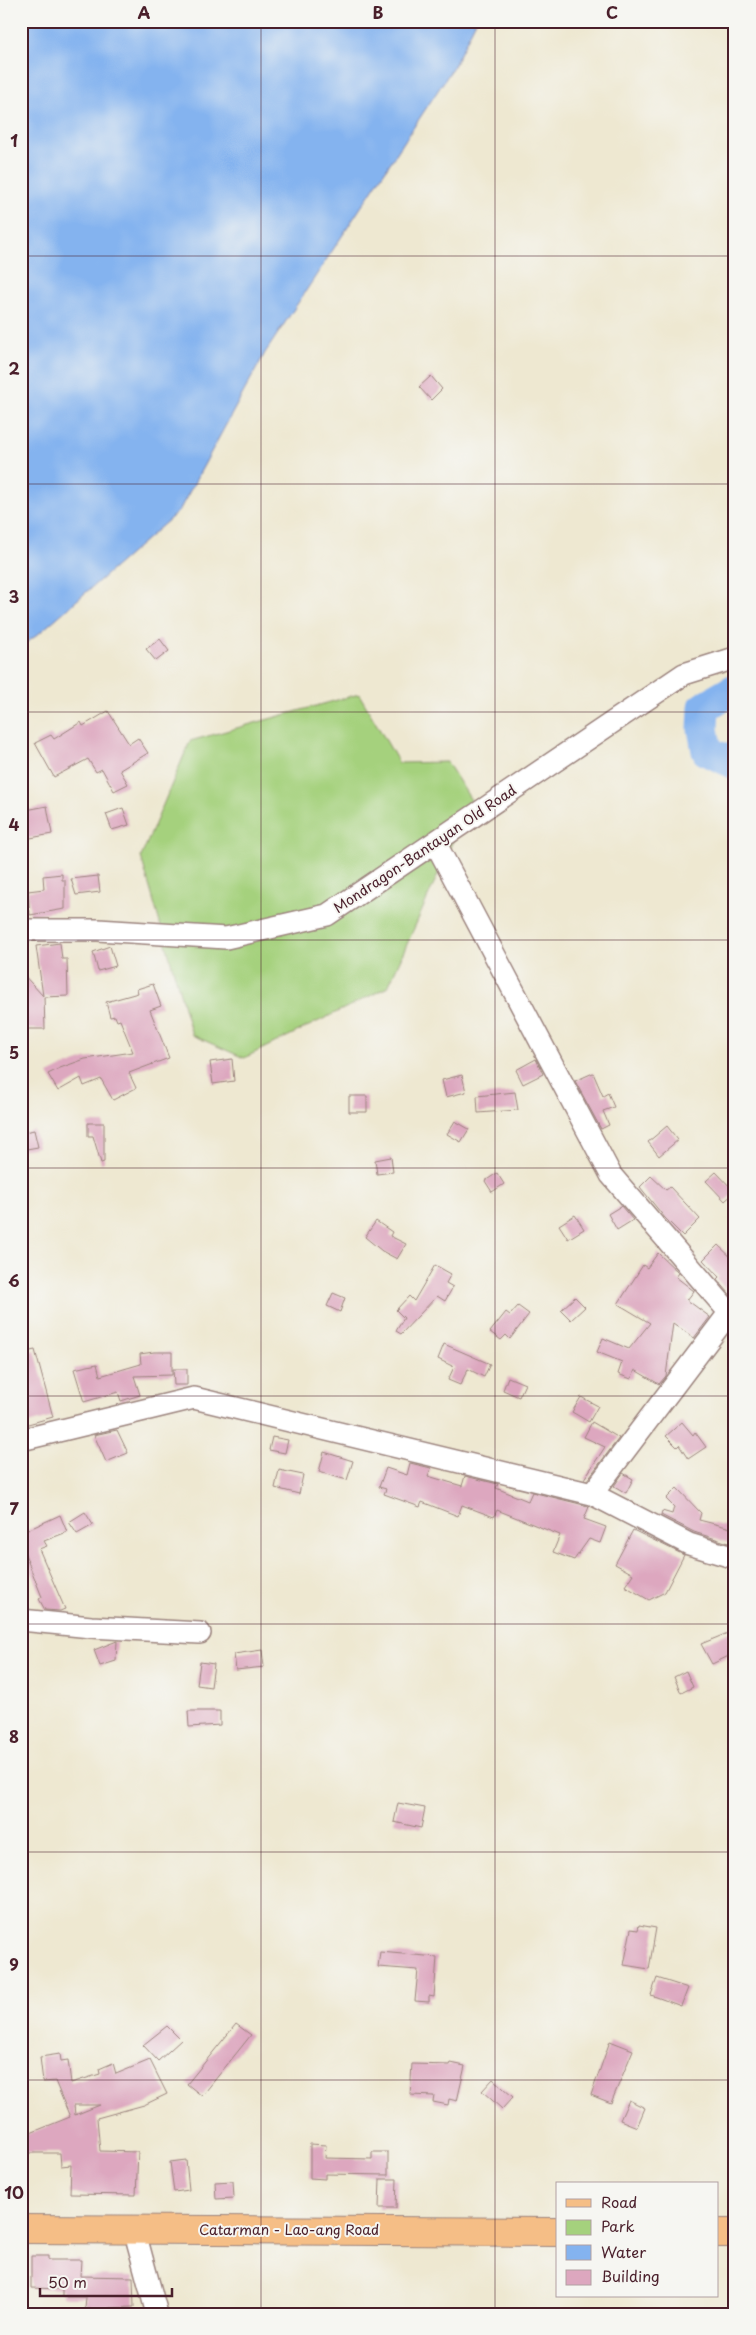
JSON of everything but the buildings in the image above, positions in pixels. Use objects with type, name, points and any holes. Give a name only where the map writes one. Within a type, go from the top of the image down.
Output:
[{"type":"main road","name":"Catarman - Lao-ang Road","points":[[21,2229],[556,2232]]},
{"type":"main road","points":[[718,2233],[735,2233]]},
{"type":"street","name":"Mondragon-Bantayan Old Road","points":[[21,930],[98,930],[226,938],[327,915],[436,844],[684,674],[735,658]]},
{"type":"street","points":[[436,844],[611,1175],[732,1316],[592,1494]]},
{"type":"street","points":[[21,1440],[194,1398],[592,1494],[689,1544],[735,1558]]},
{"type":"street","points":[[21,1620],[91,1627],[200,1633]]},
{"type":"street","points":[[134,2230],[157,2314]]},
{"type":"green space","points":[[359,694],[399,763],[447,762],[471,800],[388,987],[244,1058],[192,1035],[141,857],[190,741]]},
{"type":"water","points":[[21,21],[476,21],[454,66],[265,353],[179,511],[36,636],[21,646]]},
{"type":"waterway","points":[[735,689],[704,707],[703,729],[707,751],[735,764]]}]
